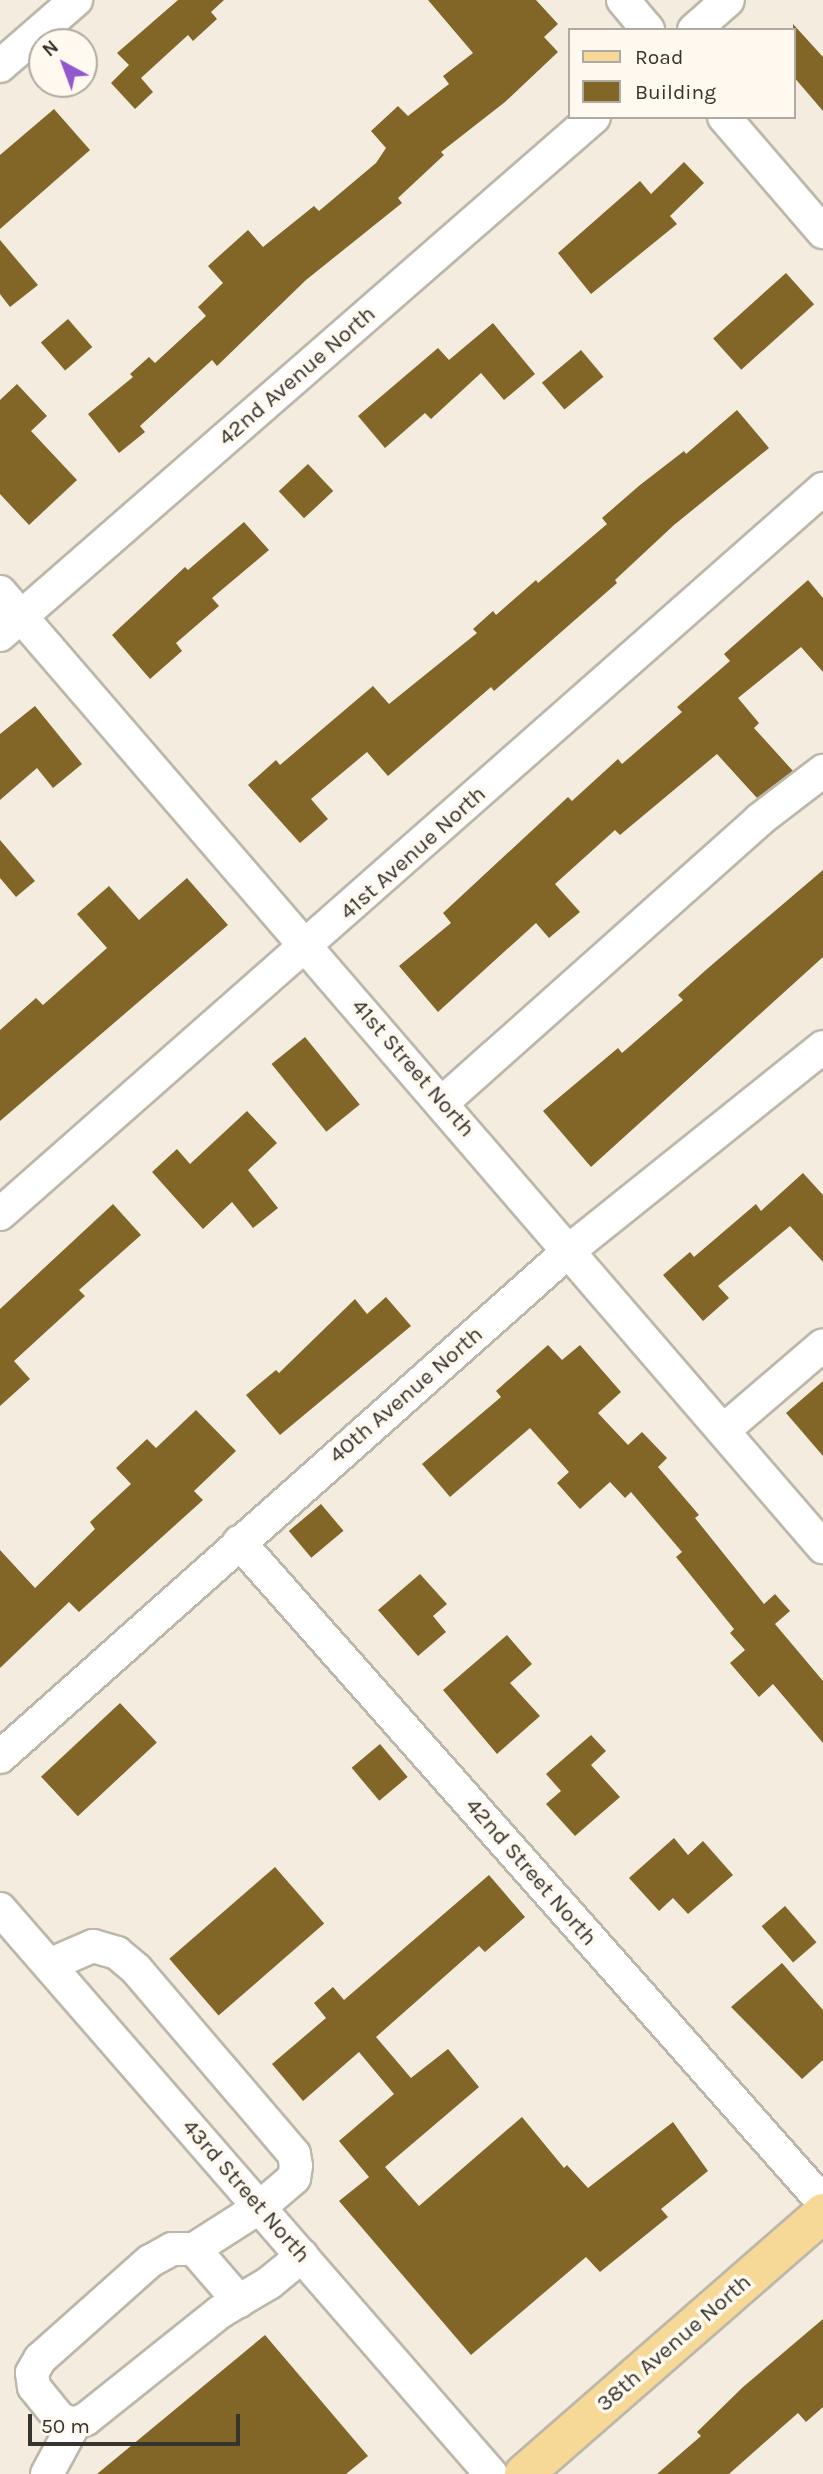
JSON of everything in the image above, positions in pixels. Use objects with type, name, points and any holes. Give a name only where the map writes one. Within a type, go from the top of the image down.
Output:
[{"type":"main road","name":"38th Avenue North","points":[[524,2474],[823,2213]]},
{"type":"street","points":[[0,66],[76,0]]},
{"type":"street","points":[[623,0],[646,28]]},
{"type":"street","points":[[696,28],[728,0]]},
{"type":"street","name":"42nd Avenue North","points":[[10,625],[592,119]]},
{"type":"street","points":[[726,119],[819,218]]},
{"type":"street","name":"41st Avenue North","points":[[0,1214],[823,489]]},
{"type":"street","name":"41st Street North","points":[[0,592],[10,625],[306,947],[443,1102],[823,1547]]},
{"type":"street","points":[[443,1102],[760,820],[823,771]]},
{"type":"street","name":"40th Avenue North","points":[[0,1757],[571,1249],[823,1047]]},
{"type":"street","points":[[724,1430],[823,1345]]},
{"type":"street","name":"42nd Street North","points":[[239,1542],[823,2202]]},
{"type":"street","name":"43rd Street North","points":[[0,1909],[491,2474]]},
{"type":"street","points":[[49,1965],[93,1946],[117,1953],[136,1969],[294,2154],[294,2178],[260,2207],[194,2249],[172,2249],[150,2261],[40,2359],[32,2373],[34,2387],[60,2419],[74,2424]]},
{"type":"street","points":[[194,2249],[239,2301]]},
{"type":"street","points":[[47,2474],[74,2424],[302,2256]]},
{"type":"building","points":[[178,0],[224,0],[211,12],[217,19],[193,41],[188,35],[141,78],[153,92],[135,109],[111,83],[129,65],[117,53]]},
{"type":"building","points":[[428,0],[536,0],[558,24],[544,37],[558,52],[505,102],[441,152],[444,155],[398,198],[402,203],[306,280],[217,366],[212,360],[140,426],[145,432],[119,453],[88,414],[133,377],[130,374],[149,357],[155,363],[206,316],[198,307],[223,283],[208,266],[248,230],[263,247],[314,206],[319,211],[376,163],[386,148],[371,131],[398,106],[408,116],[449,84],[443,76],[473,53]]},
{"type":"building","points":[[793,24],[823,57],[823,111],[795,78]]},
{"type":"building","points":[[54,109],[90,150],[0,229],[0,155]]},
{"type":"building","points":[[684,162],[704,183],[670,216],[677,224],[591,294],[558,253],[640,181],[651,194]]},
{"type":"building","points":[[0,240],[38,285],[10,307],[0,294]]},
{"type":"building","points":[[786,273],[814,304],[741,370],[713,339]]},
{"type":"building","points":[[68,319],[92,347],[65,371],[41,343]]},
{"type":"building","points":[[493,323],[535,374],[504,400],[481,373],[431,419],[425,413],[385,448],[358,416],[438,348],[449,360]]},
{"type":"building","points":[[581,350],[603,377],[564,410],[542,383]]},
{"type":"building","points":[[17,384],[47,416],[31,431],[77,480],[29,525],[0,494],[0,400]]},
{"type":"building","points":[[737,410],[769,448],[674,525],[615,580],[617,583],[494,691],[491,687],[388,776],[367,752],[311,799],[328,819],[300,843],[248,785],[276,760],[280,765],[373,686],[389,704],[477,633],[473,629],[493,611],[496,615],[536,580],[538,583],[607,524],[602,518],[640,485],[684,451],[686,454]]},
{"type":"building","points":[[308,464],[333,491],[304,518],[279,491]]},
{"type":"building","points":[[244,522],[269,550],[212,598],[219,606],[176,643],[182,651],[150,679],[112,635],[185,567],[188,570]]},
{"type":"building","points":[[808,580],[823,598],[823,672],[801,647],[738,698],[759,723],[754,728],[793,771],[757,798],[717,754],[620,835],[615,830],[555,884],[580,912],[549,938],[536,923],[438,1012],[399,966],[451,923],[443,913],[568,797],[572,801],[618,759],[622,764],[682,712],[677,707],[730,661],[724,654]]},
{"type":"building","points":[[35,706],[82,764],[53,788],[37,768],[0,800],[0,734]]},
{"type":"building","points":[[0,840],[35,881],[16,897],[0,878]]},
{"type":"building","points":[[823,870],[823,957],[591,1167],[543,1111],[618,1048],[622,1053],[683,1000],[678,995]]},
{"type":"building","points":[[187,878],[228,925],[0,1121],[0,1030],[36,998],[43,1005],[107,948],[77,914],[109,886],[139,920]]},
{"type":"building","points":[[305,1037],[360,1105],[326,1132],[272,1064]]},
{"type":"building","points":[[247,1111],[277,1143],[248,1170],[278,1208],[253,1228],[232,1202],[203,1229],[152,1172],[177,1149],[190,1164]]},
{"type":"building","points":[[803,1173],[823,1195],[823,1262],[790,1226],[718,1286],[729,1298],[703,1321],[663,1275],[690,1252],[694,1257],[756,1204],[761,1211]]},
{"type":"building","points":[[113,1204],[141,1235],[79,1290],[85,1296],[14,1361],[30,1379],[0,1406],[0,1309]]},
{"type":"building","points":[[386,1297],[411,1326],[280,1435],[246,1395],[276,1370],[279,1373],[355,1299],[367,1314]]},
{"type":"building","points":[[548,1345],[562,1360],[580,1345],[621,1392],[598,1413],[628,1445],[642,1432],[667,1458],[658,1467],[699,1515],[695,1518],[764,1604],[775,1594],[790,1611],[775,1624],[823,1681],[823,1743],[773,1684],[759,1697],[730,1663],[745,1650],[730,1633],[734,1629],[676,1557],[682,1552],[631,1492],[625,1498],[610,1482],[580,1509],[557,1483],[569,1472],[530,1428],[450,1497],[422,1464],[501,1397],[496,1391]]},
{"type":"building","points":[[823,1381],[823,1456],[786,1413]]},
{"type":"building","points":[[196,1410],[236,1451],[194,1491],[203,1500],[79,1612],[69,1602],[0,1668],[0,1550],[35,1588],[95,1529],[90,1522],[131,1484],[116,1468],[147,1439],[156,1448]]},
{"type":"building","points":[[321,1504],[343,1531],[311,1558],[289,1531]]},
{"type":"building","points":[[420,1574],[447,1604],[433,1616],[446,1632],[418,1656],[378,1610]]},
{"type":"building","points":[[507,1635],[532,1664],[510,1683],[540,1716],[497,1754],[443,1690]]},
{"type":"building","points":[[120,1703],[157,1742],[78,1816],[41,1777]]},
{"type":"building","points":[[591,1735],[606,1751],[591,1765],[620,1797],[575,1836],[546,1804],[561,1791],[546,1774]]},
{"type":"building","points":[[380,1744],[408,1777],[379,1801],[352,1768]]},
{"type":"building","points":[[674,1838],[688,1855],[703,1841],[733,1875],[688,1914],[673,1898],[659,1911],[629,1878]]},
{"type":"building","points":[[275,1867],[324,1924],[219,2015],[169,1959]]},
{"type":"building","points":[[489,1875],[525,1917],[485,1952],[479,1946],[376,2037],[411,2078],[448,2049],[479,2087],[385,2167],[419,2206],[522,2117],[564,2168],[567,2165],[588,2188],[673,2122],[708,2171],[661,2209],[668,2217],[600,2272],[586,2257],[471,2355],[339,2201],[369,2177],[339,2141],[394,2094],[359,2052],[303,2101],[272,2064],[326,2018],[314,2003],[333,1987],[344,2000]]},
{"type":"building","points":[[785,1906],[816,1942],[793,1963],[762,1926]]},
{"type":"building","points":[[782,1963],[823,2010],[823,2060],[802,2079],[731,2007]]},
{"type":"building","points":[[823,2319],[823,2407],[806,2422],[798,2413],[729,2474],[657,2474],[701,2436],[697,2432],[743,2387]]},
{"type":"building","points":[[265,2335],[368,2456],[346,2474],[97,2474]]}]
